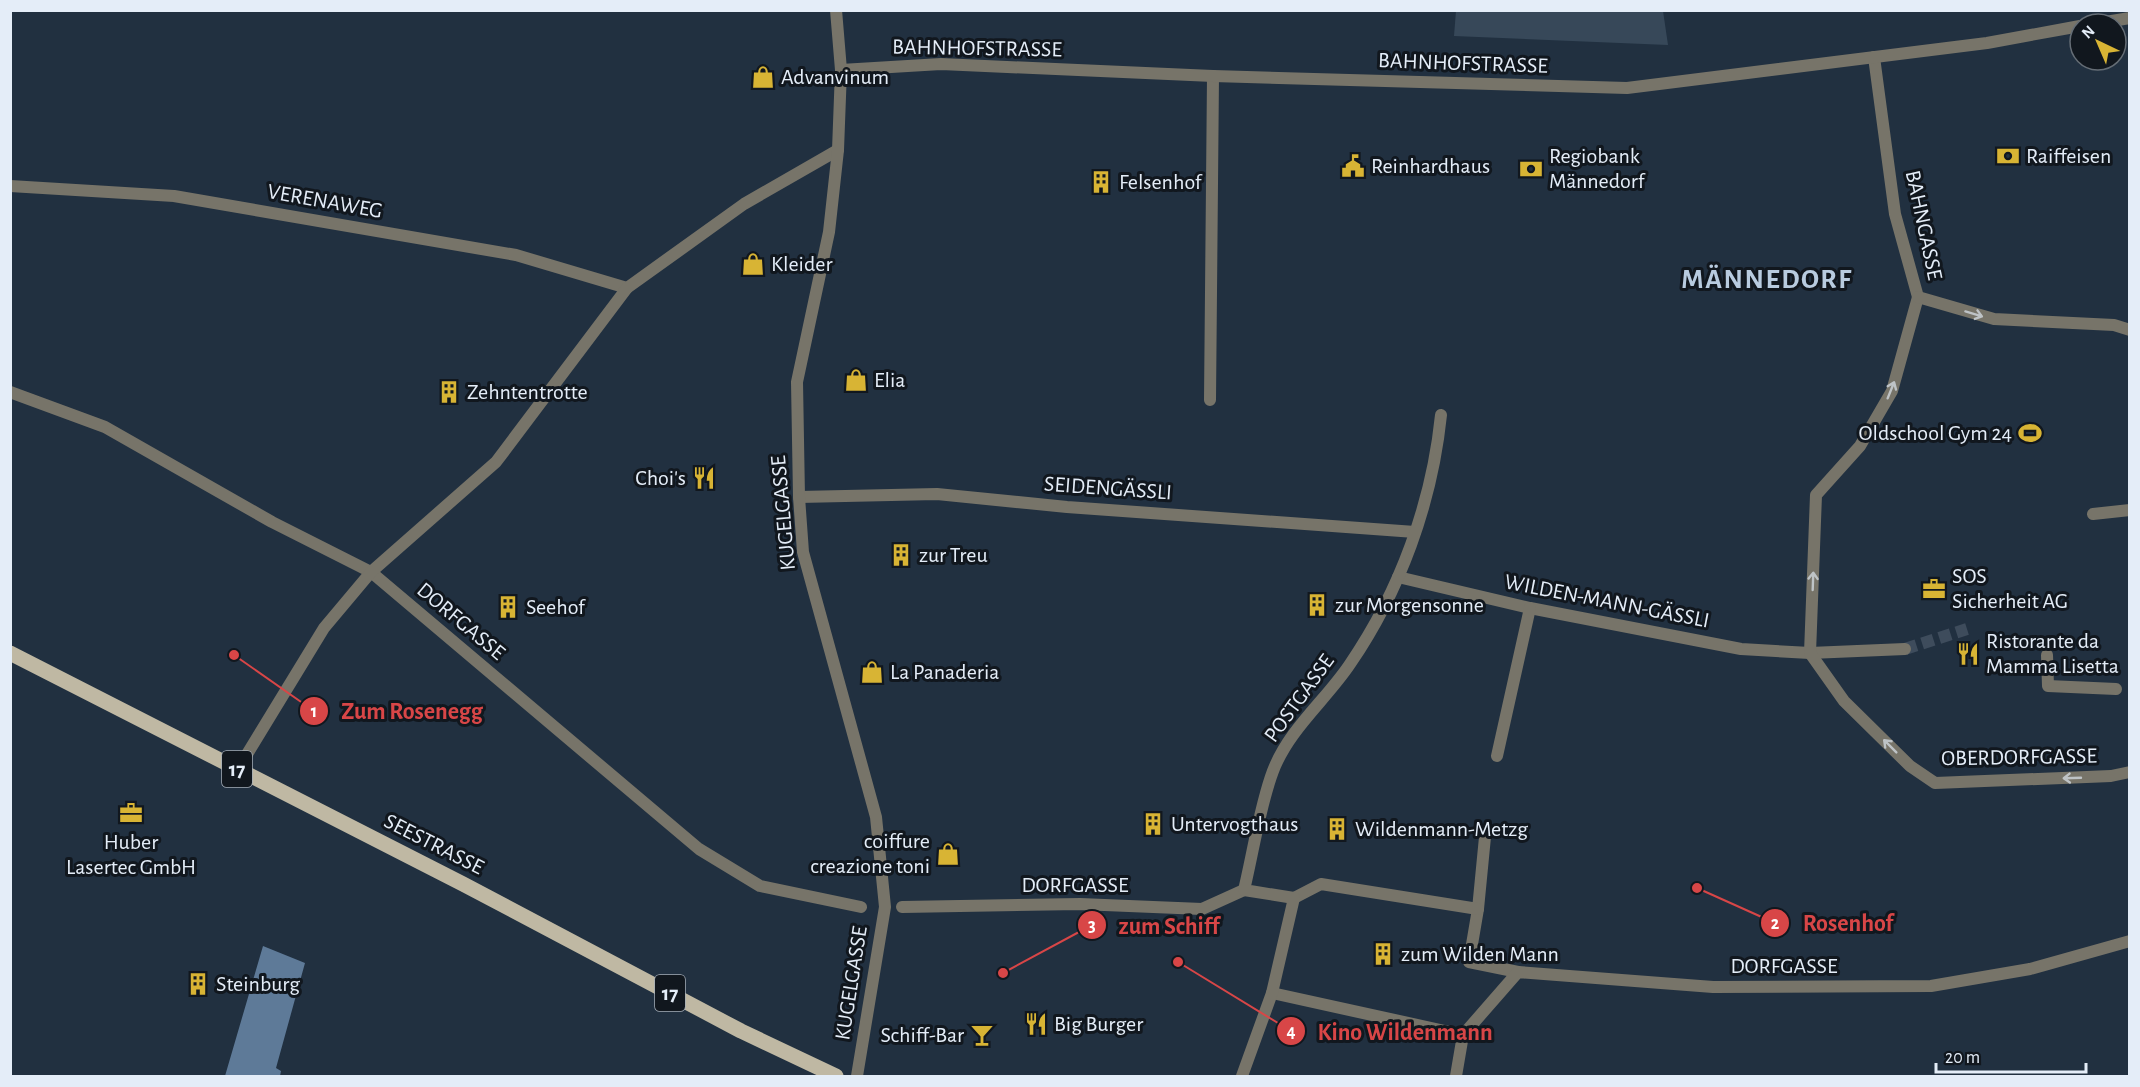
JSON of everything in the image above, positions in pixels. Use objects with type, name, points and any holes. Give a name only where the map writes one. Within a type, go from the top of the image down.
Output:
[{"type":"main road","name":"SEESTRASSE","points":[[10,653],[741,1031],[837,1077]]},
{"type":"street","name":"KUGELGASSE","points":[[836,10],[841,70],[838,150],[828,232],[797,382],[798,497],[803,552],[876,817],[885,907],[857,1077]]},
{"type":"street","name":"BAHNHOFSTRASSE","points":[[841,70],[941,64],[1214,76],[1627,88],[1987,43],[2068,28]]},
{"type":"street","name":"BAHNGASSE","points":[[1874,57],[1895,214],[1918,297],[1994,320],[2114,326],[2130,330]]},
{"type":"street","points":[[1210,400],[1214,76]]},
{"type":"street","points":[[237,769],[324,628],[371,572],[496,462],[627,288],[744,204],[838,150]]},
{"type":"street","name":"VERENAWEG","points":[[10,186],[174,196],[516,255],[627,288]]},
{"type":"street","points":[[1810,653],[1816,495],[1860,446],[1892,392],[1918,297]]},
{"type":"street","name":"DORFGASSE","points":[[10,392],[105,427],[272,522],[371,572],[699,849],[760,886],[861,907]]},
{"type":"street","name":"POSTGASSE","points":[[1244,890],[1273,770],[1296,731],[1350,665],[1384,609],[1398,577],[1415,532],[1437,460],[1441,415]]},
{"type":"street","name":"SEIDENGÄSSLI","points":[[798,497],[937,494],[1067,507],[1415,532]]},
{"type":"street","points":[[2093,514],[2130,510]]},
{"type":"street","name":"WILDEN-MANN-GÄSSLI","points":[[1398,577],[1530,608],[1741,649],[1810,653],[1905,649]]},
{"type":"street","points":[[1497,756],[1530,608]]},
{"type":"street","name":"OBERDORFGASSE","points":[[1810,653],[1845,700],[1910,766],[1935,783],[2111,776],[2130,772]]},
{"type":"street","points":[[2047,655],[2048,686],[2116,689]]},
{"type":"street","points":[[1244,890],[1294,898],[1321,884],[1478,909],[1485,837]]},
{"type":"street","name":"DORFGASSE","points":[[902,907],[1080,904],[1202,909],[1244,890]]},
{"type":"street","points":[[1242,1077],[1272,993],[1294,898]]},
{"type":"street","name":"DORFGASSE","points":[[1478,909],[1469,962],[1518,972],[1713,987],[1931,986],[2030,969],[2130,941]]},
{"type":"street","points":[[1456,1077],[1463,1035],[1518,972]]},
{"type":"street","points":[[1272,993],[1463,1035]]},
{"type":"shaded area","points":[[1456,11],[1663,11],[1668,45],[1454,36]]},
{"type":"shaded area","points":[[263,946],[305,963],[276,1068],[281,1071],[280,1076],[225,1076]]},
{"type":"tunnel","points":[[1905,649],[1967,629]]},
{"type":"place","name":"Advanvinum","points":[[763,77]]},
{"type":"place","name":"Raiffeisen","points":[[2008,156]]},
{"type":"place","name":"Reinhardhaus","points":[[1353,166]]},
{"type":"place","name":"Regiobank Männedorf","points":[[1531,169]]},
{"type":"place","name":"Felsenhof","points":[[1101,182]]},
{"type":"place","name":"Kleider","points":[[753,264]]},
{"type":"place","name":"Elia","points":[[856,380]]},
{"type":"place","name":"Zehntentrotte","points":[[449,392]]},
{"type":"place","name":"Oldschool Gym 24","points":[[2030,433]]},
{"type":"place","name":"Choi's","points":[[704,478]]},
{"type":"place","name":"zur Treu","points":[[901,555]]},
{"type":"place","name":"SOS Sicherheit AG","points":[[1934,589]]},
{"type":"place","name":"zur Morgensonne","points":[[1317,605]]},
{"type":"place","name":"Seehof","points":[[508,607]]},
{"type":"place","name":"Ristorante da Mamma Lisetta","points":[[1968,654]]},
{"type":"place","name":"Zum Rosenegg","points":[[234,655]]},
{"type":"place","name":"La Panaderia","points":[[872,672]]},
{"type":"place","name":"Huber Lasertec GmbH","points":[[131,813]]},
{"type":"place","name":"Untervogthaus","points":[[1153,824]]},
{"type":"place","name":"Wildenmann-Metzg","points":[[1337,829]]},
{"type":"place","name":"coiffure creazione toni","points":[[948,854]]},
{"type":"place","name":"Rosenhof","points":[[1697,888]]},
{"type":"place","name":"zum Wilden Mann","points":[[1383,954]]},
{"type":"place","name":"Kino Wildenmann","points":[[1178,962]]},
{"type":"place","name":"zum Schiff","points":[[1003,973]]},
{"type":"place","name":"Steinburg","points":[[198,984]]},
{"type":"place","name":"Big Burger","points":[[1036,1024]]},
{"type":"place","name":"Schiff-Bar","points":[[982,1035]]},
{"type":"district","name":"MÄNNEDORF","points":[[1767,280]]}]
